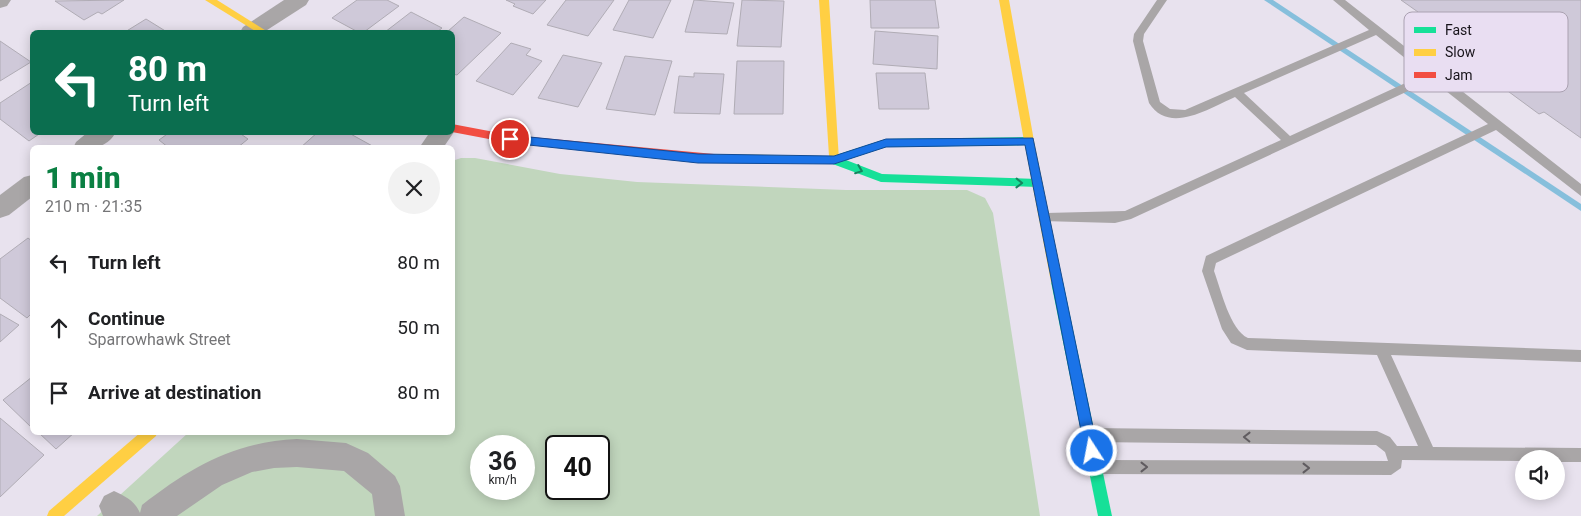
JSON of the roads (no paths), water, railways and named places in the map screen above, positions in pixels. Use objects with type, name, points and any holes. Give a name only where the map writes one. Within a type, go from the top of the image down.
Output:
[{"type":"street","points":[[210,0],[255,30]]},
{"type":"street","points":[[257,30],[299,0]]},
{"type":"street","points":[[824,0],[834,160]]},
{"type":"street","points":[[1004,0],[1029,141],[1105,516]]},
{"type":"street","points":[[455,129],[510,139],[698,158],[834,160],[886,143],[1029,141]]},
{"type":"street","points":[[88,145],[101,135]]},
{"type":"street","points":[[433,145],[441,135]]},
{"type":"street","points":[[834,160],[881,178],[1038,183]]},
{"type":"street","points":[[0,208],[30,186]]},
{"type":"street","points":[[54,516],[148,435]]},
{"type":"street","points":[[154,516],[180,494],[213,472],[245,460],[286,451],[350,458],[386,486],[390,516]]},
{"type":"lane","points":[[1162,0],[1139,34],[1138,42],[1155,103],[1160,110],[1174,115],[1186,114],[1377,31]]},
{"type":"lane","points":[[1338,0],[1404,53]]},
{"type":"lane","points":[[1046,218],[1115,218],[1127,216],[1404,88]]},
{"type":"lane","points":[[1236,92],[1289,141]]},
{"type":"lane","points":[[1453,92],[1581,191]]},
{"type":"lane","points":[[1496,126],[1210,260],[1208,271],[1229,329],[1236,339],[1246,344],[1581,356]]},
{"type":"lane","points":[[1381,349],[1429,454]]},
{"type":"lane","points":[[1089,435],[1377,438],[1388,444],[1394,453],[1396,462],[1391,468],[1095,467]]},
{"type":"lane","points":[[1394,453],[1581,455]]},
{"type":"waterway","points":[[1268,0],[1404,90]]},
{"type":"waterway","points":[[1406,92],[1581,208]]}]
